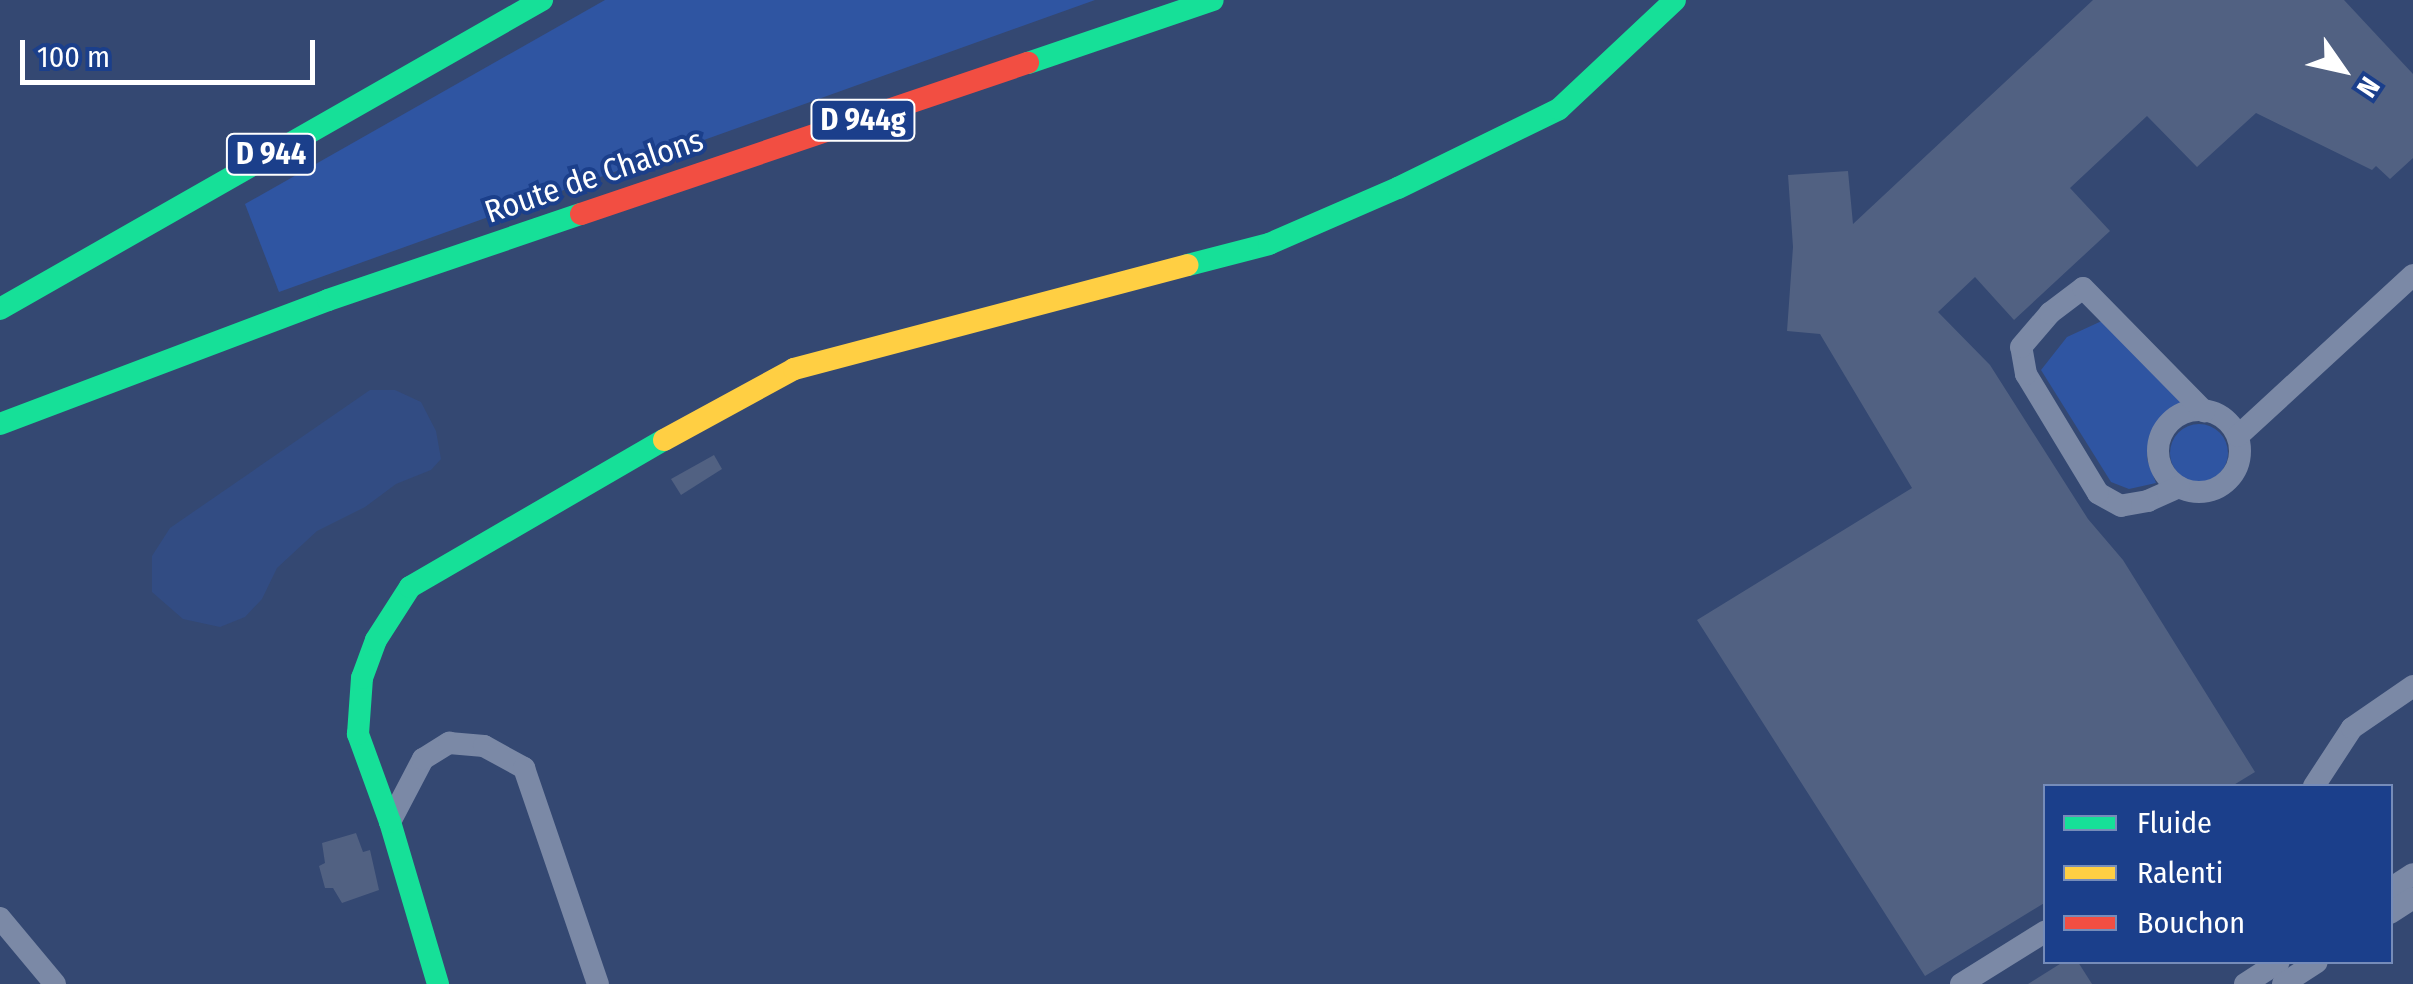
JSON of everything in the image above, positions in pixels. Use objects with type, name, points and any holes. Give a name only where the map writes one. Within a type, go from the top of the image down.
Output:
[{"type":"main road","name":"D 944","points":[[0,309],[542,0]]},
{"type":"main road","name":"Route de Chalons","points":[[0,424],[328,300],[1213,0]]},
{"type":"main road","points":[[438,984],[390,822],[358,734],[362,678],[376,640],[410,587],[556,500],[794,368],[1269,244],[1398,188],[1559,109],[1675,0]]},
{"type":"street","points":[[2238,436],[2413,275]]},
{"type":"street","points":[[2178,486],[2148,501],[2121,506],[2098,493],[2026,374],[2021,347],[2050,314],[2083,288],[2204,410],[2224,418],[2238,436],[2238,463],[2222,485],[2196,492],[2178,486],[2161,466],[2160,438],[2177,417],[2204,410]]},
{"type":"street","points":[[2315,784],[2352,728],[2413,686]]},
{"type":"street","points":[[390,822],[424,759],[449,743],[484,746],[524,768],[598,984]]},
{"type":"street","points":[[0,918],[55,984]]},
{"type":"street","points":[[1961,984],[2043,932]]},
{"type":"street","points":[[2244,984],[2276,964]]},
{"type":"street","points":[[2283,984],[2314,964]]},
{"type":"shaded area","points":[[605,0],[1095,0],[279,292],[245,204]]},
{"type":"shaded area","points":[[2106,319],[2186,402],[2163,415],[2149,436],[2147,459],[2156,483],[2129,489],[2111,482],[2041,370],[2067,337]]},
{"type":"shaded area","points":[[370,390],[395,390],[421,402],[436,431],[441,459],[431,470],[396,484],[365,507],[317,531],[277,568],[262,599],[245,617],[220,627],[183,619],[152,592],[152,556],[170,528]]},
{"type":"shaded area","points":[[2199,424],[2220,432],[2228,453],[2220,474],[2199,482],[2178,474],[2170,453],[2178,432]]},
{"type":"building","points":[[2093,0],[2344,0],[2413,74],[2413,158],[2390,179],[2376,166],[2372,170],[2256,113],[2197,167],[2147,116],[2070,188],[2110,231],[2014,320],[1975,277],[1938,312],[1990,365],[2088,519],[2123,560],[2255,772],[2235,784],[2043,784],[2043,904],[1925,976],[1697,620],[1912,488],[1820,334],[1787,331],[1793,247],[1788,175],[1848,171],[1853,224]]},
{"type":"building","points":[[714,455],[722,469],[681,495],[671,479]]},
{"type":"building","points":[[356,833],[363,852],[370,850],[379,890],[342,903],[333,888],[325,888],[319,866],[325,863],[322,843]]},
{"type":"building","points":[[2060,964],[2079,964],[2092,984],[2028,984]]},
{"type":"traffic: fast","points":[[0,309],[542,0]]},
{"type":"traffic: fast","points":[[1028,63],[1213,0]]},
{"type":"traffic: fast","points":[[1188,265],[1269,244],[1398,188],[1559,109],[1675,0]]},
{"type":"traffic: fast","points":[[0,424],[328,300],[581,214]]},
{"type":"traffic: fast","points":[[438,984],[390,822],[358,734],[362,678],[376,640],[410,587],[664,440]]},
{"type":"traffic: slow","points":[[664,440],[794,369],[1188,265]]},
{"type":"traffic: jam","points":[[581,214],[1028,63]]}]
